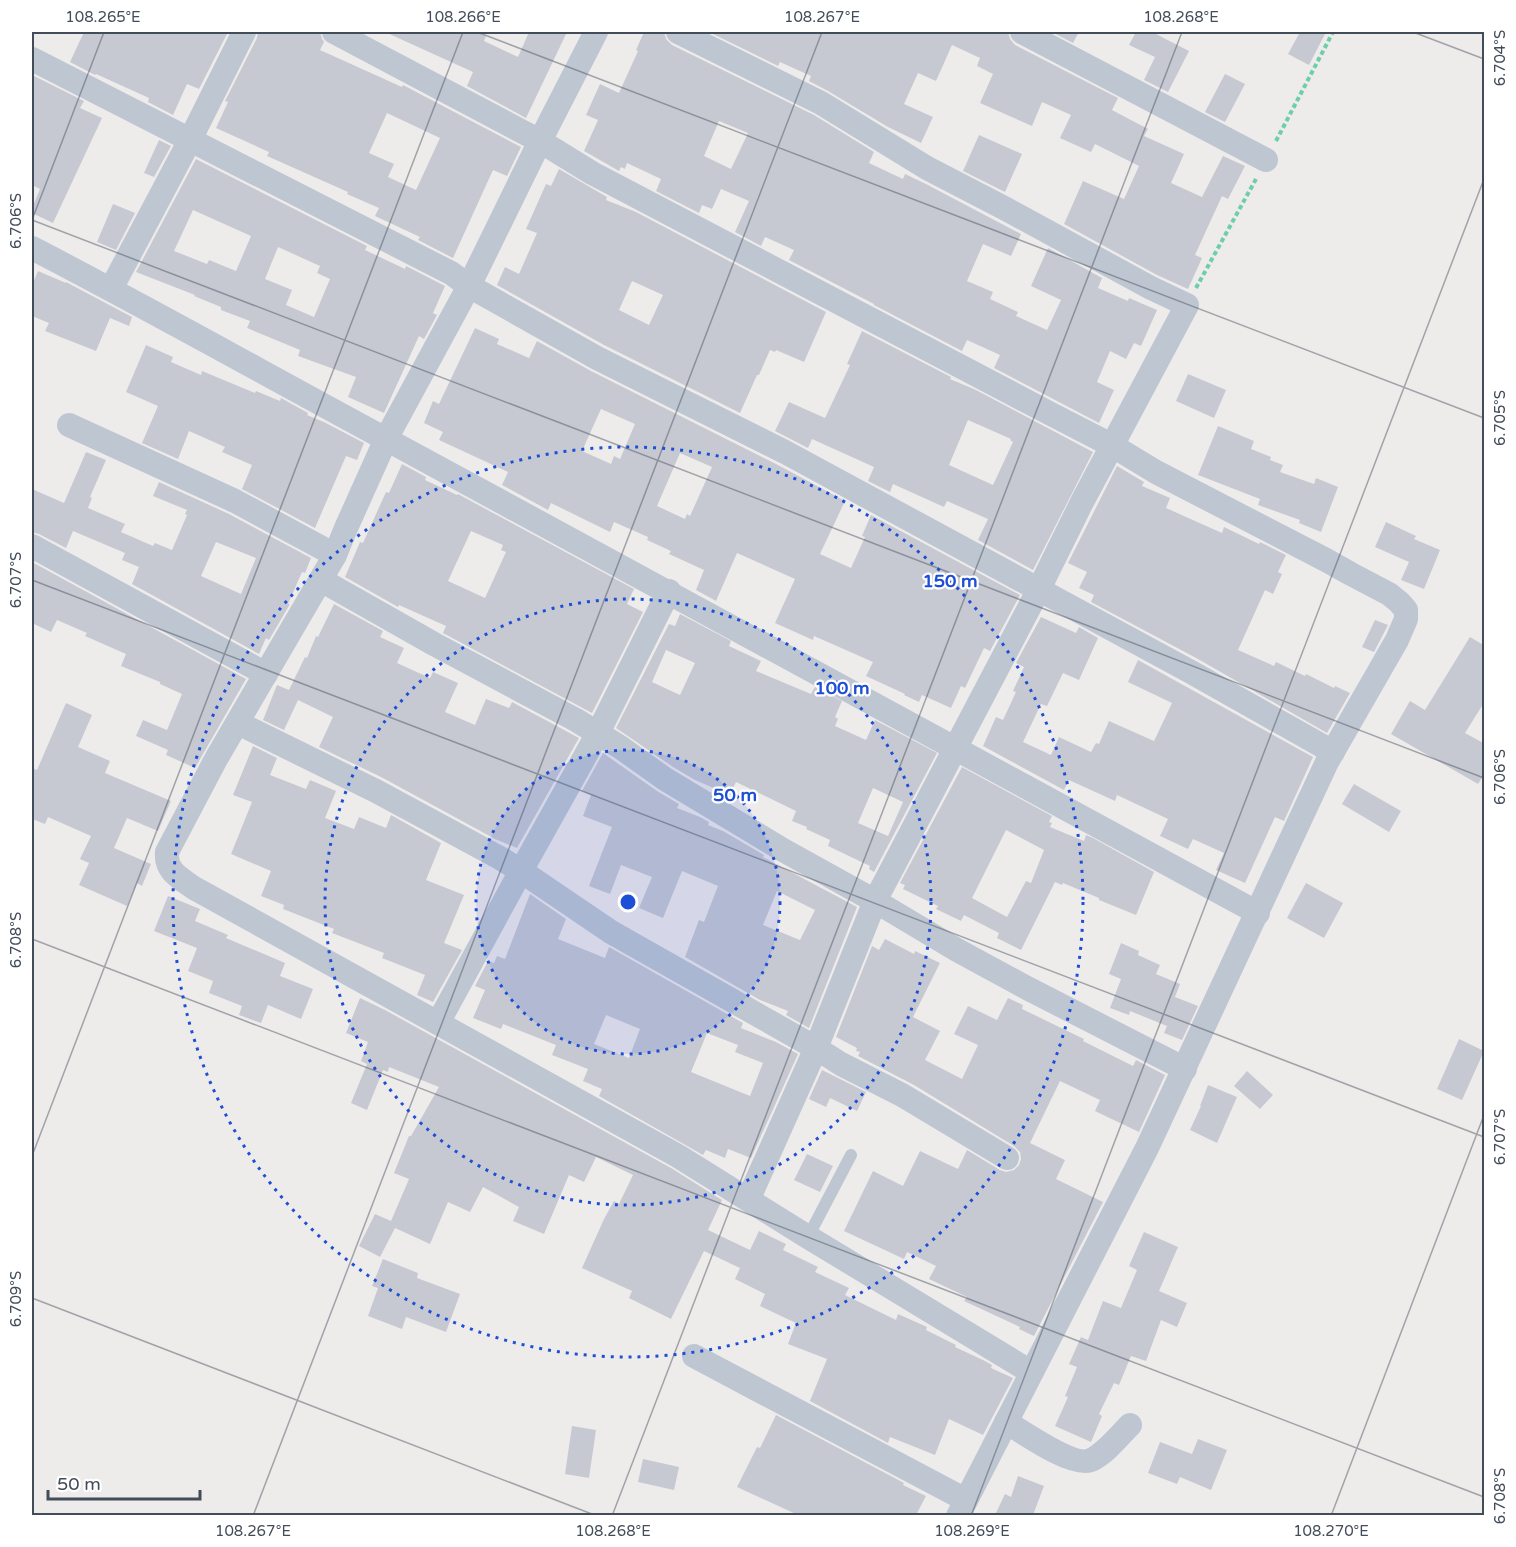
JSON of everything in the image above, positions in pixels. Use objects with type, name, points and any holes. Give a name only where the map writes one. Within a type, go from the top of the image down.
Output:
[{"type":"street","points":[[111,289],[244,32]]},
{"type":"street","points":[[334,32],[540,141],[602,178],[1326,560],[1389,594],[1406,610],[1406,619],[1396,640],[1333,752],[1147,1148],[962,1508],[694,1356]]},
{"type":"street","points":[[596,32],[469,286],[386,439],[335,555],[216,759],[167,852],[166,861],[180,878],[194,888],[678,1156],[1031,1372]]},
{"type":"street","points":[[678,32],[821,103],[927,168],[1187,305],[875,901],[816,1048],[748,1198]]},
{"type":"street","points":[[1022,32],[1266,160]]},
{"type":"street","points":[[32,59],[451,273],[469,286],[597,358],[785,452],[1191,672],[1333,752]]},
{"type":"street","points":[[32,248],[956,746],[1258,912]]},
{"type":"street","points":[[69,425],[235,501],[335,555]]},
{"type":"street","points":[[32,546],[266,674]]},
{"type":"street","points":[[321,580],[598,733],[665,779],[957,950],[1185,1069]]},
{"type":"street","points":[[438,1023],[598,733],[669,591]]},
{"type":"street","points":[[238,723],[376,791],[521,870],[611,932],[841,1064],[902,1095],[1007,1158]]},
{"type":"street","points":[[1006,1422],[1062,1455],[1083,1462],[1101,1454],[1130,1425]]},
{"type":"lane","points":[[808,1237],[851,1155]]},
{"type":"building","points":[[84,32],[228,32],[199,89],[187,84],[173,115],[148,102],[149,98],[70,62]]},
{"type":"building","points":[[258,32],[320,32],[324,42],[320,50],[402,87],[403,85],[521,147],[507,176],[493,170],[453,258],[418,240],[420,237],[375,216],[379,208],[267,156],[269,152],[216,128],[228,102],[225,101]],"holes":[[[387,113],[440,138],[416,190],[388,177],[394,164],[369,153]]]},
{"type":"building","points":[[385,32],[476,32],[486,36],[484,41],[518,57],[529,32],[567,32],[526,118],[467,86],[473,72]]},
{"type":"building","points":[[644,32],[664,32],[666,39],[672,45],[814,115],[874,152],[869,163],[903,179],[905,174],[1021,234],[1011,256],[983,244],[967,281],[993,292],[990,299],[1018,312],[1016,316],[1047,330],[1048,328],[1061,300],[1031,286],[1048,248],[1102,278],[1098,288],[1157,310],[1141,346],[1134,343],[1126,359],[1110,351],[1097,382],[1114,390],[1099,423],[994,368],[1000,355],[967,340],[962,351],[789,260],[794,250],[765,237],[761,246],[735,232],[749,201],[721,189],[712,209],[702,205],[699,213],[656,191],[661,179],[627,163],[625,169],[621,167],[619,171],[584,151],[598,120],[586,115],[600,84],[619,93],[638,51],[636,50]],"holes":[[[719,121],[748,133],[731,169],[704,156]]]},
{"type":"building","points":[[709,32],[1008,32],[1015,45],[1118,98],[1112,110],[1148,129],[1144,136],[1184,154],[1171,183],[1202,197],[1223,156],[1245,166],[1228,199],[1222,196],[1195,255],[1202,258],[1188,289],[1157,275],[1064,224],[1083,181],[1124,199],[1139,166],[1095,144],[1091,152],[1060,138],[1071,115],[1042,102],[1032,126],[980,103],[993,74],[977,66],[980,58],[952,45],[936,81],[918,73],[904,104],[933,117],[921,143],[888,127],[809,81],[811,76],[780,62],[778,66]]},
{"type":"building","points":[[1052,32],[1079,32],[1073,43]]},
{"type":"building","points":[[1136,32],[1152,32],[1189,51],[1168,92],[1144,80],[1155,57],[1129,45]]},
{"type":"building","points":[[1300,32],[1326,32],[1309,65],[1288,54]]},
{"type":"building","points":[[1225,74],[1245,84],[1225,122],[1205,112]]},
{"type":"building","points":[[32,75],[84,101],[80,108],[102,118],[53,223],[32,213],[40,189],[32,185]]},
{"type":"building","points":[[979,135],[1022,154],[1005,192],[963,171]]},
{"type":"building","points":[[159,140],[171,146],[154,177],[144,173]]},
{"type":"building","points":[[196,159],[367,246],[365,250],[405,269],[406,266],[445,286],[433,313],[437,315],[424,339],[419,336],[384,413],[348,397],[356,377],[298,356],[300,350],[247,328],[250,321],[221,310],[221,307],[195,295],[136,272]],"holes":[[[193,210],[251,236],[236,271],[209,260],[207,264],[174,251]],[[278,247],[320,266],[317,273],[330,279],[314,317],[286,305],[292,290],[265,279]]]},
{"type":"building","points":[[559,169],[607,197],[606,200],[636,212],[826,312],[804,362],[776,350],[775,352],[770,350],[740,413],[604,345],[497,285],[505,267],[519,274],[537,233],[526,229],[546,184],[551,186]],"holes":[[[632,281],[663,295],[649,325],[619,310]]]},
{"type":"building","points":[[113,204],[135,213],[116,250],[97,242]]},
{"type":"building","points":[[38,271],[66,282],[132,317],[129,326],[110,318],[96,351],[45,331],[49,323],[32,316],[32,285]]},
{"type":"building","points":[[475,328],[499,339],[497,344],[529,358],[537,341],[845,501],[820,554],[851,568],[865,537],[862,536],[871,515],[1020,595],[990,651],[984,648],[965,688],[961,686],[951,708],[922,695],[919,702],[866,676],[873,662],[814,636],[813,640],[775,623],[795,579],[737,553],[716,601],[696,590],[704,570],[669,554],[671,551],[647,540],[648,537],[614,522],[610,532],[551,503],[548,510],[502,485],[508,472],[439,440],[443,432],[424,423],[433,401],[439,404]],"holes":[[[601,409],[635,424],[620,459],[614,456],[611,464],[582,451]],[[680,453],[712,467],[690,516],[687,514],[685,519],[657,506]]]},
{"type":"building","points":[[862,331],[1093,452],[1033,570],[978,540],[988,519],[947,501],[944,507],[893,484],[890,492],[868,481],[874,467],[812,439],[808,448],[775,431],[789,402],[825,418],[850,365],[847,364]],"holes":[[[968,420],[1011,439],[1013,442],[993,485],[949,465]]]},
{"type":"building","points":[[146,345],[173,357],[171,362],[201,375],[202,371],[255,393],[256,391],[280,401],[281,398],[308,413],[307,415],[364,443],[357,460],[346,456],[315,528],[242,489],[252,465],[222,452],[225,447],[189,431],[178,459],[142,443],[158,406],[126,392]]},
{"type":"building","points":[[1188,374],[1226,390],[1214,418],[1176,401]]},
{"type":"building","points":[[1218,426],[1254,441],[1251,449],[1283,465],[1280,472],[1314,484],[1316,478],[1338,487],[1321,532],[1299,523],[1300,520],[1258,505],[1260,499],[1198,475]]},
{"type":"building","points":[[86,452],[106,460],[90,497],[92,498],[88,508],[125,524],[121,532],[153,546],[155,543],[172,550],[187,510],[153,496],[159,482],[229,514],[311,558],[305,573],[302,572],[288,604],[290,604],[269,640],[266,638],[259,654],[132,584],[139,567],[122,560],[125,553],[73,531],[66,548],[32,532],[32,489],[64,503]],"holes":[[[216,542],[256,558],[241,594],[201,576]]]},
{"type":"building","points":[[402,464],[426,477],[425,480],[458,494],[634,589],[627,604],[643,612],[592,713],[443,633],[446,626],[399,605],[398,607],[345,577],[386,492],[389,493]],"holes":[[[471,531],[503,545],[501,550],[506,552],[485,598],[448,581]]]},
{"type":"building","points":[[1117,466],[1144,482],[1142,486],[1170,498],[1166,508],[1222,533],[1224,527],[1286,555],[1278,572],[1282,574],[1273,594],[1265,590],[1238,650],[1274,666],[1276,662],[1350,693],[1327,733],[1198,659],[1091,602],[1094,595],[1079,588],[1087,572],[1068,563]]},
{"type":"building","points":[[1386,522],[1416,536],[1414,539],[1440,550],[1424,589],[1401,580],[1409,562],[1375,547]]},
{"type":"building","points":[[32,562],[246,679],[195,768],[166,755],[168,750],[136,736],[143,720],[167,730],[182,694],[121,666],[126,654],[85,636],[87,633],[57,620],[51,632],[32,623]]},
{"type":"building","points":[[334,604],[383,631],[380,637],[404,648],[397,663],[430,678],[433,672],[458,683],[445,712],[475,725],[486,699],[509,708],[512,702],[579,738],[517,848],[495,839],[383,778],[319,747],[333,717],[298,700],[284,730],[263,720],[277,685],[289,690]]},
{"type":"building","points":[[680,614],[731,641],[729,646],[761,661],[756,671],[811,694],[815,687],[842,701],[835,717],[838,719],[835,726],[866,740],[875,720],[937,753],[874,872],[869,869],[870,866],[828,846],[830,840],[792,821],[796,811],[736,782],[730,795],[695,780],[616,728],[669,624],[675,626]],"holes":[[[666,650],[695,663],[680,695],[652,682]],[[873,788],[903,802],[888,836],[858,823]]]},
{"type":"building","points":[[1041,617],[1076,633],[1079,627],[1098,638],[1079,680],[1063,673],[1047,706],[1041,704],[1023,742],[1051,755],[1059,737],[1091,752],[1096,743],[1099,744],[1109,721],[1154,741],[1172,703],[1128,682],[1138,660],[1313,757],[1284,821],[1275,817],[1245,883],[1216,870],[1224,853],[1193,839],[1188,849],[1160,836],[1168,819],[1117,795],[1115,801],[1069,780],[1064,790],[983,746],[996,717],[1003,720],[1016,692],[1013,691],[1024,667],[1016,663]]},
{"type":"building","points":[[1375,620],[1388,625],[1374,652],[1362,647]]},
{"type":"building","points":[[1470,637],[1485,646],[1485,701],[1465,733],[1485,744],[1485,773],[1478,784],[1391,734],[1410,701],[1425,710]]},
{"type":"building","points":[[66,703],[92,715],[78,747],[110,761],[105,773],[171,801],[158,831],[127,818],[114,848],[151,864],[142,886],[137,883],[127,906],[79,885],[89,863],[80,859],[91,836],[48,817],[45,824],[32,819],[32,768],[37,770]]},
{"type":"building","points":[[253,746],[277,758],[270,775],[306,789],[310,780],[336,791],[325,818],[354,829],[359,817],[386,828],[391,815],[441,843],[426,880],[464,895],[444,943],[462,950],[433,1002],[417,995],[425,975],[382,958],[384,953],[332,933],[334,929],[283,909],[284,905],[261,896],[271,871],[231,854],[252,802],[233,795]]},
{"type":"building","points":[[603,753],[679,804],[677,808],[700,817],[709,822],[708,825],[723,831],[764,855],[763,857],[857,907],[809,1028],[786,1015],[788,1011],[760,1000],[685,957],[699,920],[704,922],[718,886],[682,871],[663,918],[639,908],[652,877],[621,865],[610,894],[589,886],[612,827],[583,816],[591,795],[582,791]],"holes":[[[777,891],[815,910],[800,940],[763,925]]]},
{"type":"building","points":[[962,767],[1052,816],[1049,822],[1052,823],[1050,827],[1084,841],[1086,835],[1093,838],[1154,872],[1136,915],[1063,883],[1062,885],[1055,882],[1021,950],[997,938],[999,933],[964,915],[961,921],[936,909],[938,906],[903,889],[905,885],[900,883]],"holes":[[[1006,830],[1044,850],[1031,883],[1026,881],[1007,917],[972,898]]]},
{"type":"building","points":[[1354,784],[1401,811],[1389,832],[1342,804]]},
{"type":"building","points":[[1306,883],[1343,903],[1324,938],[1287,918]]},
{"type":"building","points":[[530,894],[566,919],[558,939],[605,958],[609,947],[743,1023],[741,1028],[798,1054],[751,1158],[728,1149],[725,1158],[706,1150],[703,1155],[599,1096],[602,1089],[583,1081],[588,1069],[552,1055],[556,1045],[503,1024],[501,1029],[473,1018],[485,990],[475,986],[488,961],[494,963],[497,956],[505,959]],"holes":[[[606,1015],[640,1029],[629,1058],[594,1044]],[[707,1033],[738,1045],[735,1052],[763,1063],[750,1096],[691,1072]]]},
{"type":"building","points":[[168,896],[200,909],[195,921],[228,935],[226,938],[285,963],[280,976],[313,989],[301,1019],[268,1005],[261,1023],[239,1015],[242,1006],[209,993],[213,981],[188,971],[197,948],[154,931]]},
{"type":"building","points":[[885,939],[914,954],[915,951],[940,963],[913,1017],[940,1031],[925,1060],[962,1079],[978,1045],[954,1034],[968,1006],[997,1020],[1008,998],[1023,1005],[1022,1009],[1133,1066],[1136,1060],[1165,1075],[1139,1132],[1095,1111],[1100,1100],[1060,1081],[1030,1143],[1065,1160],[1056,1179],[1103,1202],[1034,1336],[964,1301],[967,1297],[929,1279],[936,1266],[907,1252],[904,1259],[844,1231],[873,1171],[903,1186],[920,1151],[958,1169],[967,1150],[1006,1172],[1014,1170],[1021,1159],[1020,1152],[1014,1146],[914,1085],[858,1056],[860,1052],[856,1051],[857,1048],[836,1037],[872,946],[879,950]]},
{"type":"building","points":[[1121,943],[1139,951],[1138,955],[1160,965],[1156,974],[1180,984],[1175,997],[1198,1006],[1182,1040],[1164,1033],[1167,1026],[1130,1011],[1129,1015],[1110,1008],[1121,979],[1109,974]]},
{"type":"building","points":[[360,998],[671,1168],[722,1200],[708,1230],[750,1250],[759,1231],[786,1244],[783,1250],[818,1267],[815,1272],[849,1288],[845,1295],[896,1320],[898,1314],[927,1327],[926,1330],[992,1365],[991,1368],[1013,1378],[983,1435],[949,1419],[935,1455],[890,1437],[888,1443],[810,1401],[827,1359],[788,1344],[796,1323],[760,1306],[765,1294],[735,1279],[740,1268],[704,1251],[671,1319],[629,1298],[632,1291],[582,1268],[604,1219],[614,1201],[619,1204],[633,1175],[596,1157],[584,1182],[569,1175],[544,1234],[513,1221],[519,1207],[483,1187],[470,1212],[448,1202],[430,1244],[395,1228],[380,1257],[359,1246],[375,1214],[391,1221],[409,1179],[394,1173],[409,1136],[439,1087],[389,1067],[388,1072],[383,1070],[367,1110],[351,1103],[367,1064],[361,1061],[368,1042],[346,1033]]},
{"type":"building","points":[[1459,1039],[1484,1051],[1462,1100],[1437,1089]]},
{"type":"building","points":[[822,1070],[866,1092],[857,1111],[830,1098],[826,1107],[809,1099]]},
{"type":"building","points":[[1247,1071],[1273,1095],[1260,1109],[1234,1086]]},
{"type":"building","points":[[1208,1085],[1237,1097],[1217,1143],[1190,1130]]},
{"type":"building","points":[[807,1154],[833,1166],[820,1192],[794,1180]]},
{"type":"building","points":[[1144,1232],[1178,1247],[1159,1291],[1187,1303],[1177,1327],[1161,1320],[1146,1361],[1131,1356],[1119,1385],[1114,1383],[1099,1414],[1102,1416],[1091,1442],[1055,1426],[1068,1397],[1065,1396],[1077,1367],[1069,1364],[1081,1337],[1088,1340],[1103,1301],[1121,1308],[1137,1270],[1129,1266]]},
{"type":"building","points":[[383,1259],[418,1273],[417,1278],[460,1294],[446,1332],[406,1317],[402,1329],[368,1316],[378,1288],[372,1286]]},
{"type":"building","points":[[776,1415],[926,1496],[916,1515],[798,1515],[737,1487]]},
{"type":"building","points":[[572,1426],[596,1430],[589,1478],[565,1474]]},
{"type":"building","points":[[1198,1439],[1227,1450],[1211,1490],[1180,1477],[1177,1484],[1148,1473],[1160,1442],[1192,1454]]},
{"type":"building","points":[[643,1459],[679,1467],[674,1490],[638,1482]]},
{"type":"building","points":[[1018,1476],[1044,1486],[1033,1515],[995,1515],[1005,1494],[1011,1497]]}]
